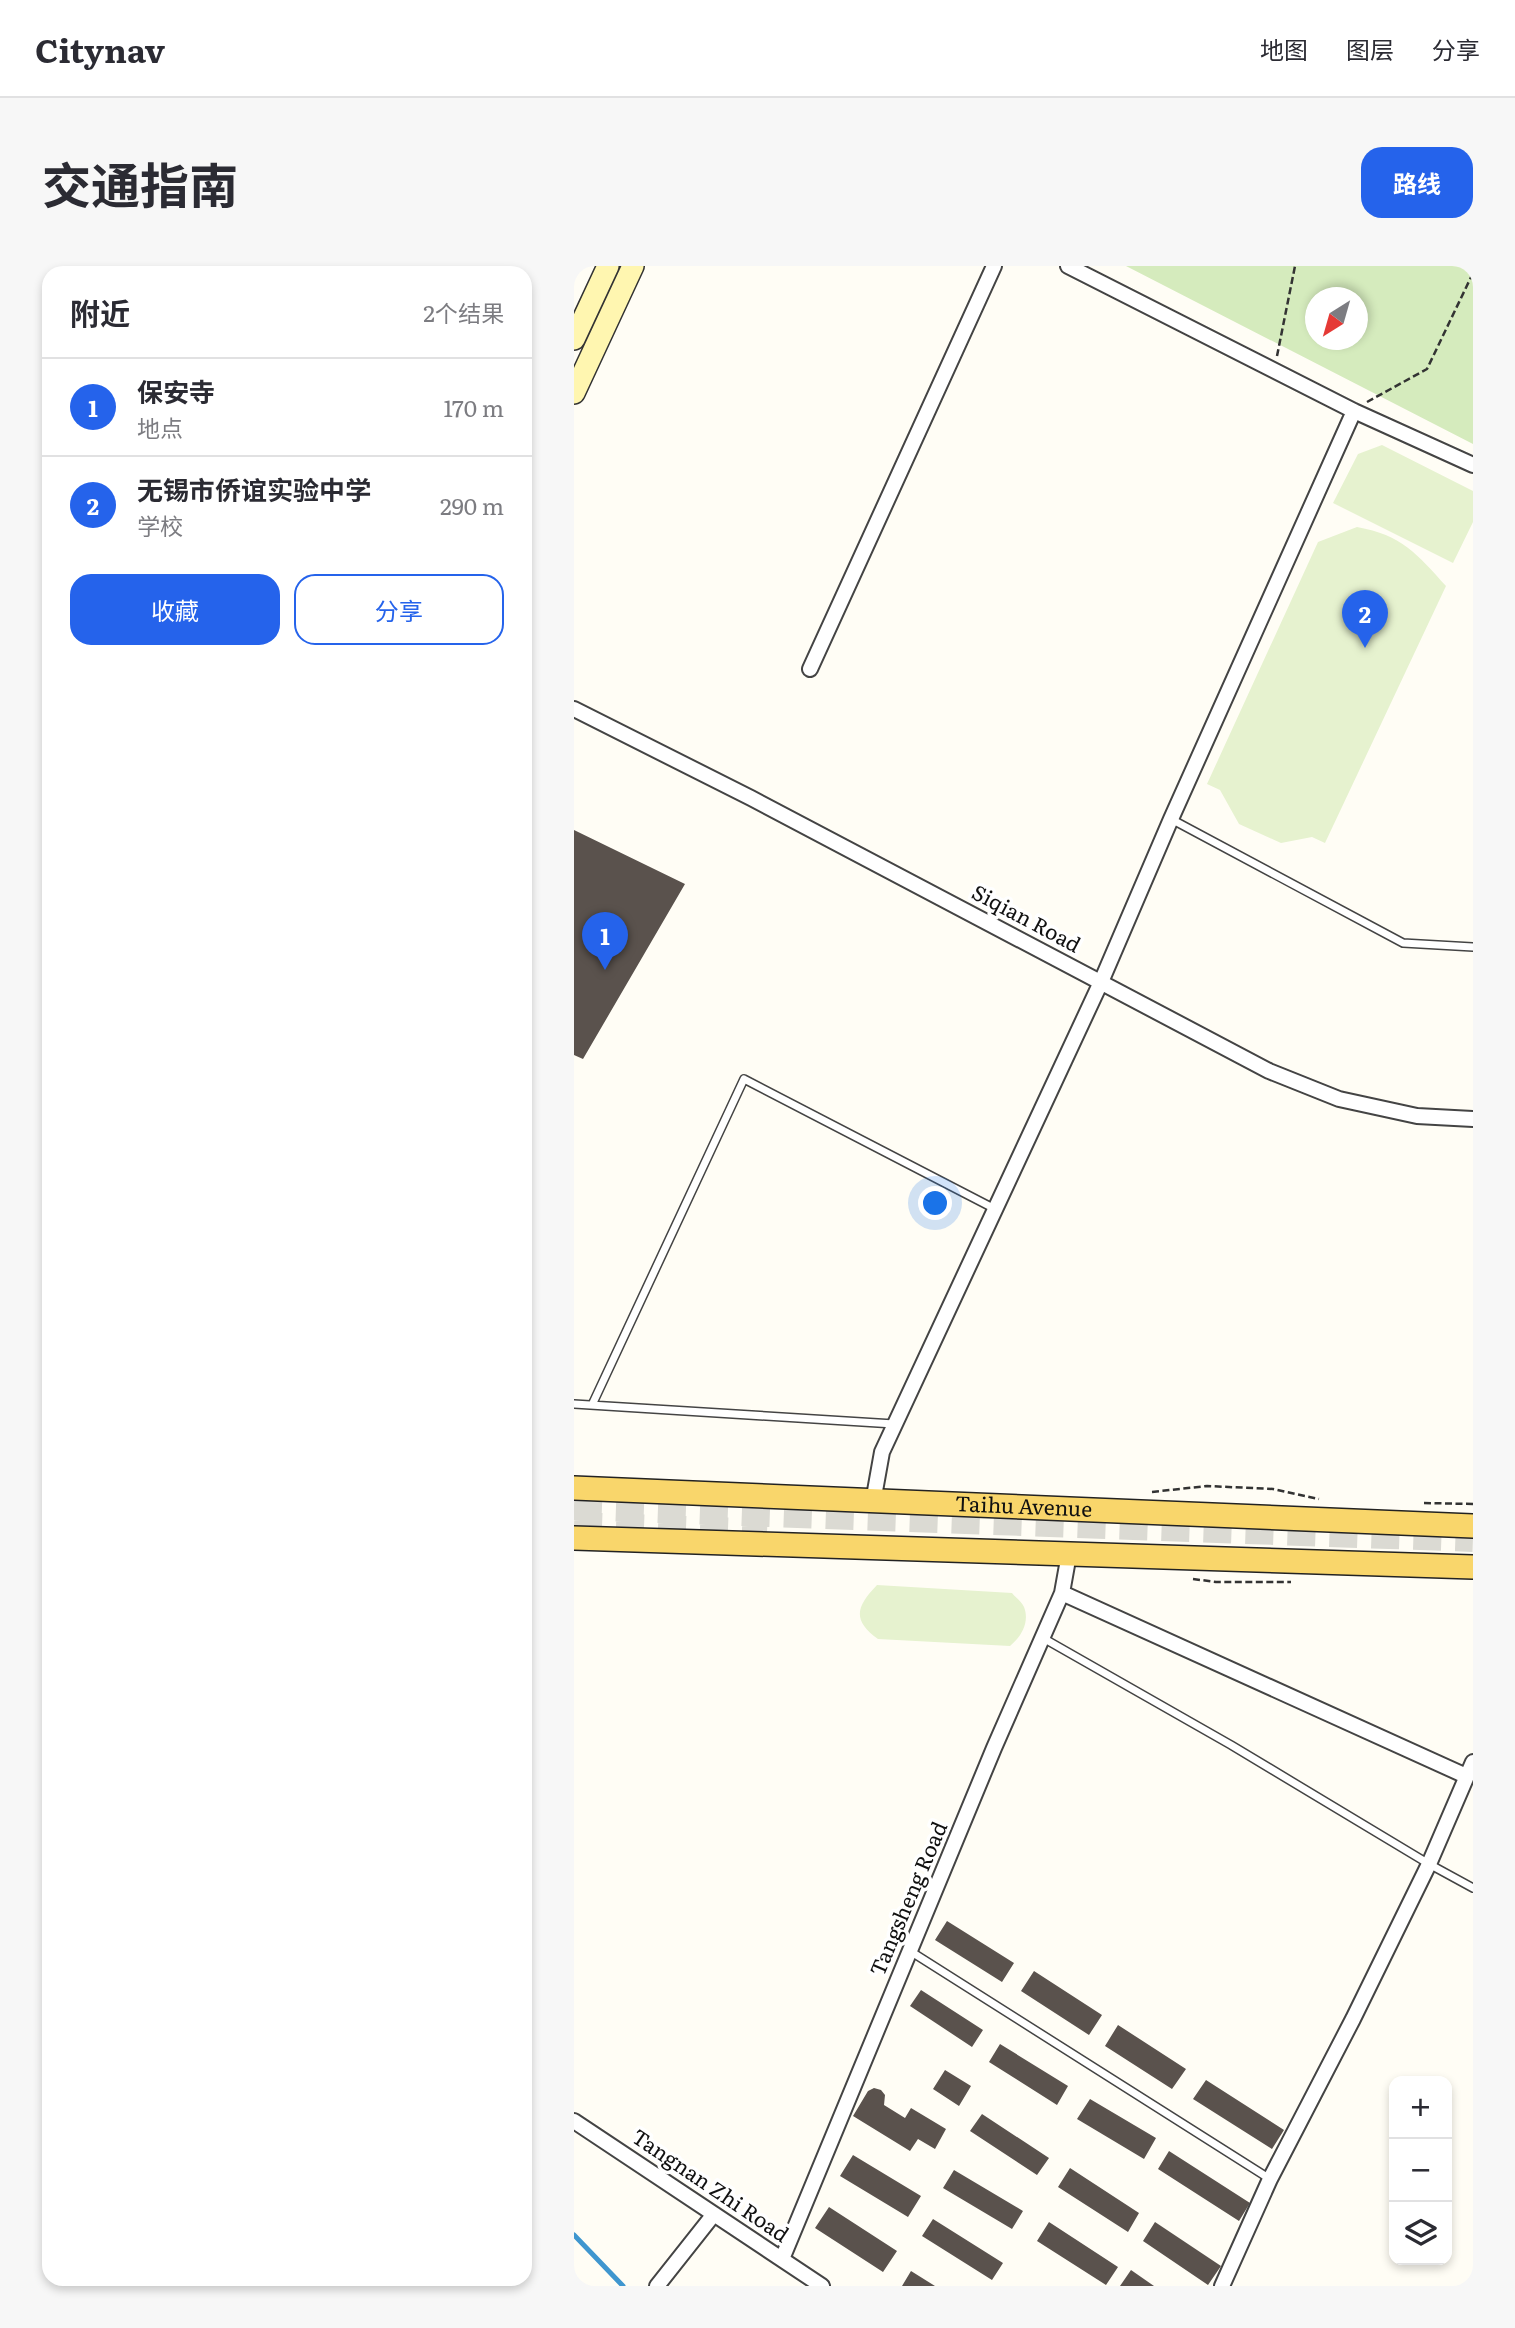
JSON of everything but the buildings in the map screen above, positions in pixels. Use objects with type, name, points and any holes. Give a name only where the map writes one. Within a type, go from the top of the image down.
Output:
[{"type":"main road","points":[[574,339],[608,266]]},
{"type":"main road","points":[[574,393],[633,266]]},
{"type":"main road","name":"Taihu Avenue","points":[[574,1488],[1473,1527]]},
{"type":"main road","points":[[574,1538],[1473,1567]]},
{"type":"street","points":[[810,669],[994,266]]},
{"type":"street","points":[[1068,266],[1354,411],[1473,465]]},
{"type":"street","points":[[876,1500],[875,1491],[882,1452],[1101,982],[1171,818],[1354,411]]},
{"type":"street","name":"Siqian Road","points":[[574,709],[751,798],[1269,1071],[1339,1099],[1417,1116],[1473,1119]]},
{"type":"street","name":"Tangsheng Road","points":[[782,2259],[1062,1593],[1069,1554]]},
{"type":"street","points":[[1062,1593],[1466,1776]]},
{"type":"street","points":[[1222,2286],[1269,2179],[1353,2019],[1429,1864],[1473,1762]]},
{"type":"street","name":"Tangnan Zhi Road","points":[[574,2121],[822,2286]]},
{"type":"street","points":[[657,2286],[714,2214]]},
{"type":"lane","points":[[1171,818],[1403,943],[1473,947]]},
{"type":"lane","points":[[592,1405],[744,1079],[995,1209]]},
{"type":"lane","points":[[574,1404],[895,1424]]},
{"type":"lane","points":[[1043,1638],[1473,1888]]},
{"type":"lane","points":[[910,1951],[1269,2179]]},
{"type":"path","points":[[1274,369],[1295,266]]},
{"type":"path","points":[[1354,411],[1427,369],[1473,273]]},
{"type":"green space","points":[[1126,266],[1473,266],[1473,444]]},
{"type":"green space","points":[[1382,445],[1473,491],[1473,522],[1453,563],[1333,503],[1358,454]]},
{"type":"green space","points":[[1357,527],[1386,535],[1408,548],[1446,586],[1325,843],[1312,837],[1281,843],[1239,824],[1220,790],[1207,784],[1318,542]]},
{"type":"green space","points":[[877,1585],[1012,1593],[1024,1607],[1025,1624],[1021,1634],[1010,1646],[878,1639],[864,1626],[860,1613],[865,1600]]},
{"type":"waterway","points":[[574,2235],[623,2286]]},
{"type":"tunnel","points":[[574,1506],[1473,1538]]},
{"type":"tunnel","points":[[574,1526],[767,1533]]},
{"type":"place","name":"无锡市侨谊实验中学","points":[[1365,648]]},
{"type":"place","name":"保安寺","points":[[605,970]]}]
